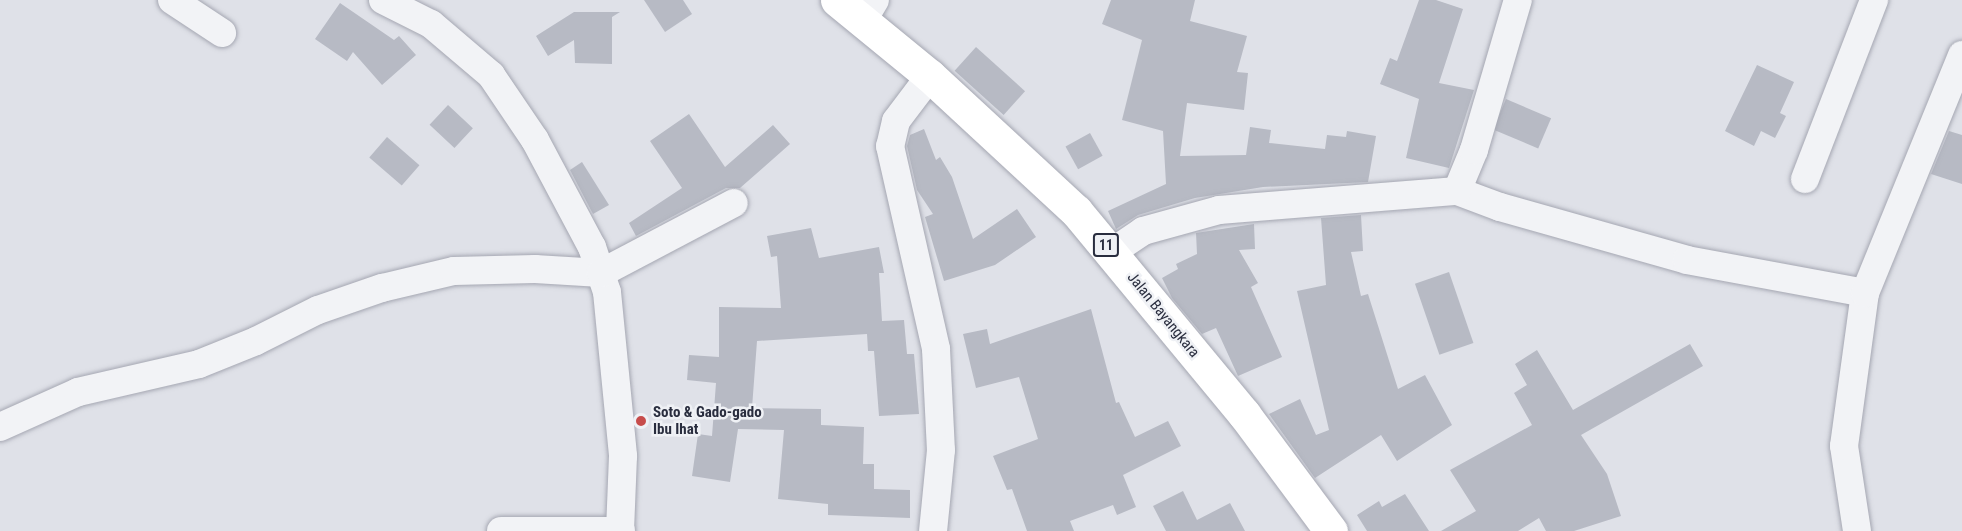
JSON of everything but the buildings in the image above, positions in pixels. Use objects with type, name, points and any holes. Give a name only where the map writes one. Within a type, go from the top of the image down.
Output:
[{"type":"highway","name":"Jalan Bayangkara","points":[[837,0],[869,10],[930,76],[1076,211],[1244,414],[1331,531]]},
{"type":"street","points":[[172,0],[222,33]]},
{"type":"street","points":[[382,0],[431,24],[491,75],[546,158],[592,247],[607,292],[623,456],[621,531],[501,531]]},
{"type":"street","points":[[1456,191],[1474,150],[1518,0]]},
{"type":"street","points":[[1805,179],[1874,0]]},
{"type":"street","points":[[1857,531],[1844,446],[1865,293],[1962,54]]},
{"type":"street","points":[[930,76],[896,121],[890,146],[936,349],[941,450],[933,531]]},
{"type":"street","points":[[1112,252],[1143,231],[1219,210],[1456,191],[1500,207],[1687,260],[1865,293]]},
{"type":"street","points":[[0,427],[78,392],[199,364],[256,341],[318,310],[382,288],[454,271],[535,269],[601,273],[734,203]]},
{"type":"place","name":"Soto & Gado-gado Ibu Ihat","points":[[641,421]]}]
